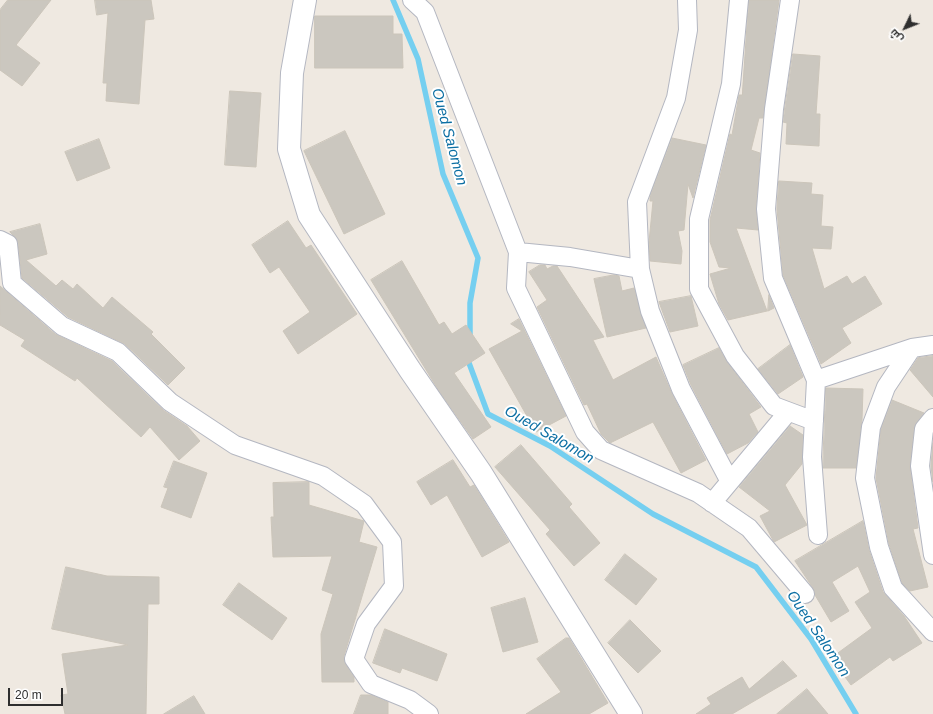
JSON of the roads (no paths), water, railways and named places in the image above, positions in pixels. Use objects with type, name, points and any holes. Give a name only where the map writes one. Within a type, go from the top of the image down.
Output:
[{"type":"street","points":[[305,0],[292,73],[290,149],[309,215],[402,357],[482,473],[631,714]]},
{"type":"street","points":[[412,0],[425,12],[518,252],[516,288],[585,432],[601,450],[698,493],[749,528],[805,594]]},
{"type":"street","points":[[688,0],[688,30],[676,98],[637,202],[640,269],[650,310],[681,389],[729,480]]},
{"type":"street","points":[[739,0],[731,84],[699,219],[699,289],[735,356],[774,406],[814,421]]},
{"type":"street","points":[[790,0],[774,109],[766,209],[773,278],[816,380],[812,457],[818,535]]},
{"type":"street","points":[[0,240],[8,244],[12,283],[62,326],[118,352],[170,402],[235,445],[323,476],[364,504],[392,542],[394,586],[366,624],[354,659],[371,684],[410,700],[429,714]]},
{"type":"street","points":[[518,252],[570,257],[640,269]]},
{"type":"street","points":[[816,380],[912,348],[933,344]]},
{"type":"street","points":[[912,348],[886,387],[871,427],[865,478],[879,547],[893,588],[933,632]]},
{"type":"street","points":[[712,503],[729,480],[788,412]]},
{"type":"street","points":[[933,418],[924,429],[920,466],[933,555]]},
{"type":"waterway","name":"Oued Salomon","points":[[393,0],[418,59],[443,174],[478,258],[470,303],[470,338]]},
{"type":"waterway","name":"Oued Salomon","points":[[469,357],[469,363],[488,414],[550,446],[653,514],[756,567],[811,639],[856,714]]}]
